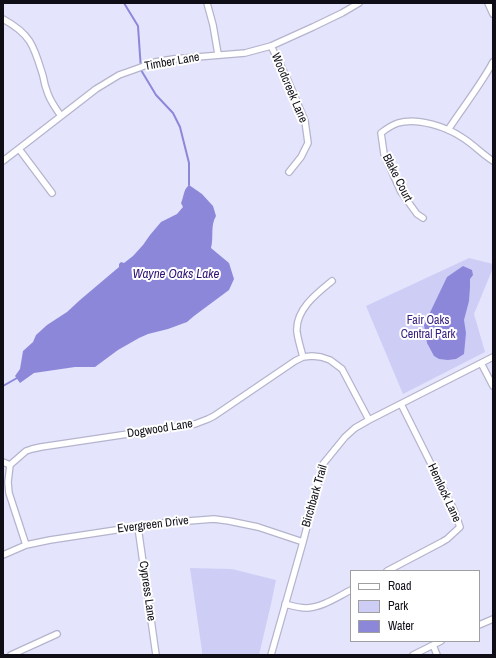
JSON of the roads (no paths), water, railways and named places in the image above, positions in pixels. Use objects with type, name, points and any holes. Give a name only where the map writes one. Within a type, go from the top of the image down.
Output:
[{"type":"street","points":[[207,3],[213,25],[218,54]]},
{"type":"street","name":"Timber Lane","points":[[3,161],[102,85],[119,75],[155,62],[244,52],[271,46],[342,13],[359,3]]},
{"type":"street","points":[[488,3],[493,14]]},
{"type":"street","points":[[3,20],[14,25],[20,30],[32,45],[37,55],[47,94],[61,116]]},
{"type":"street","name":"Woodcreek Lane","points":[[271,46],[286,76],[305,121],[308,143],[301,157],[289,172]]},
{"type":"street","points":[[493,62],[448,130],[464,138],[493,161]]},
{"type":"street","name":"Blake Court","points":[[423,218],[418,214],[401,192],[384,154],[381,133],[394,124],[403,122],[429,124],[448,130]]},
{"type":"street","points":[[18,149],[52,194]]},
{"type":"street","points":[[332,281],[306,305],[300,315],[297,332],[303,357],[321,357],[330,360],[342,368],[369,420]]},
{"type":"street","name":"Dogwood Lane","points":[[10,465],[26,451],[41,447],[200,423],[214,416],[303,357]]},
{"type":"street","name":"Birchbark Trail","points":[[271,655],[323,464],[344,437],[355,428],[493,357]]},
{"type":"street","points":[[481,363],[493,386]]},
{"type":"street","name":"Hemlock Lane","points":[[389,570],[447,539],[460,527],[454,510],[401,404]]},
{"type":"street","points":[[3,462],[10,465],[8,482],[9,493],[26,546]]},
{"type":"street","name":"Evergreen Drive","points":[[3,555],[26,546],[57,539],[162,523],[214,519],[258,527],[303,542]]},
{"type":"street","name":"Cypress Lane","points":[[138,527],[156,655]]},
{"type":"street","points":[[285,604],[306,608],[319,606],[350,590]]},
{"type":"street","points":[[480,626],[493,619]]},
{"type":"street","points":[[11,655],[57,634]]},
{"type":"street","points":[[412,655],[439,642]]},
{"type":"street","points":[[432,645],[437,655]]},
{"type":"water","name":"Wayne Oaks Lake","points":[[189,185],[202,194],[213,206],[216,216],[213,224],[211,248],[229,263],[234,279],[229,290],[187,322],[139,338],[118,350],[95,367],[75,367],[34,373],[20,383],[15,376],[20,369],[23,351],[33,342],[36,335],[47,325],[67,312],[119,267],[121,262],[124,263],[133,256],[161,222],[177,214],[183,207],[181,203],[185,191]]},
{"type":"water","points":[[463,266],[472,270],[473,275],[470,279],[469,301],[464,320],[466,333],[464,354],[456,359],[439,359],[434,356],[427,343],[424,325],[447,277]]},
{"type":"waterway","points":[[124,3],[138,26],[141,70],[156,95],[173,113],[180,127],[189,163],[189,185]]},
{"type":"waterway","points":[[3,386],[17,378]]},
{"type":"park label","name":"Fair Oaks Central Park","points":[[428,328]]}]
